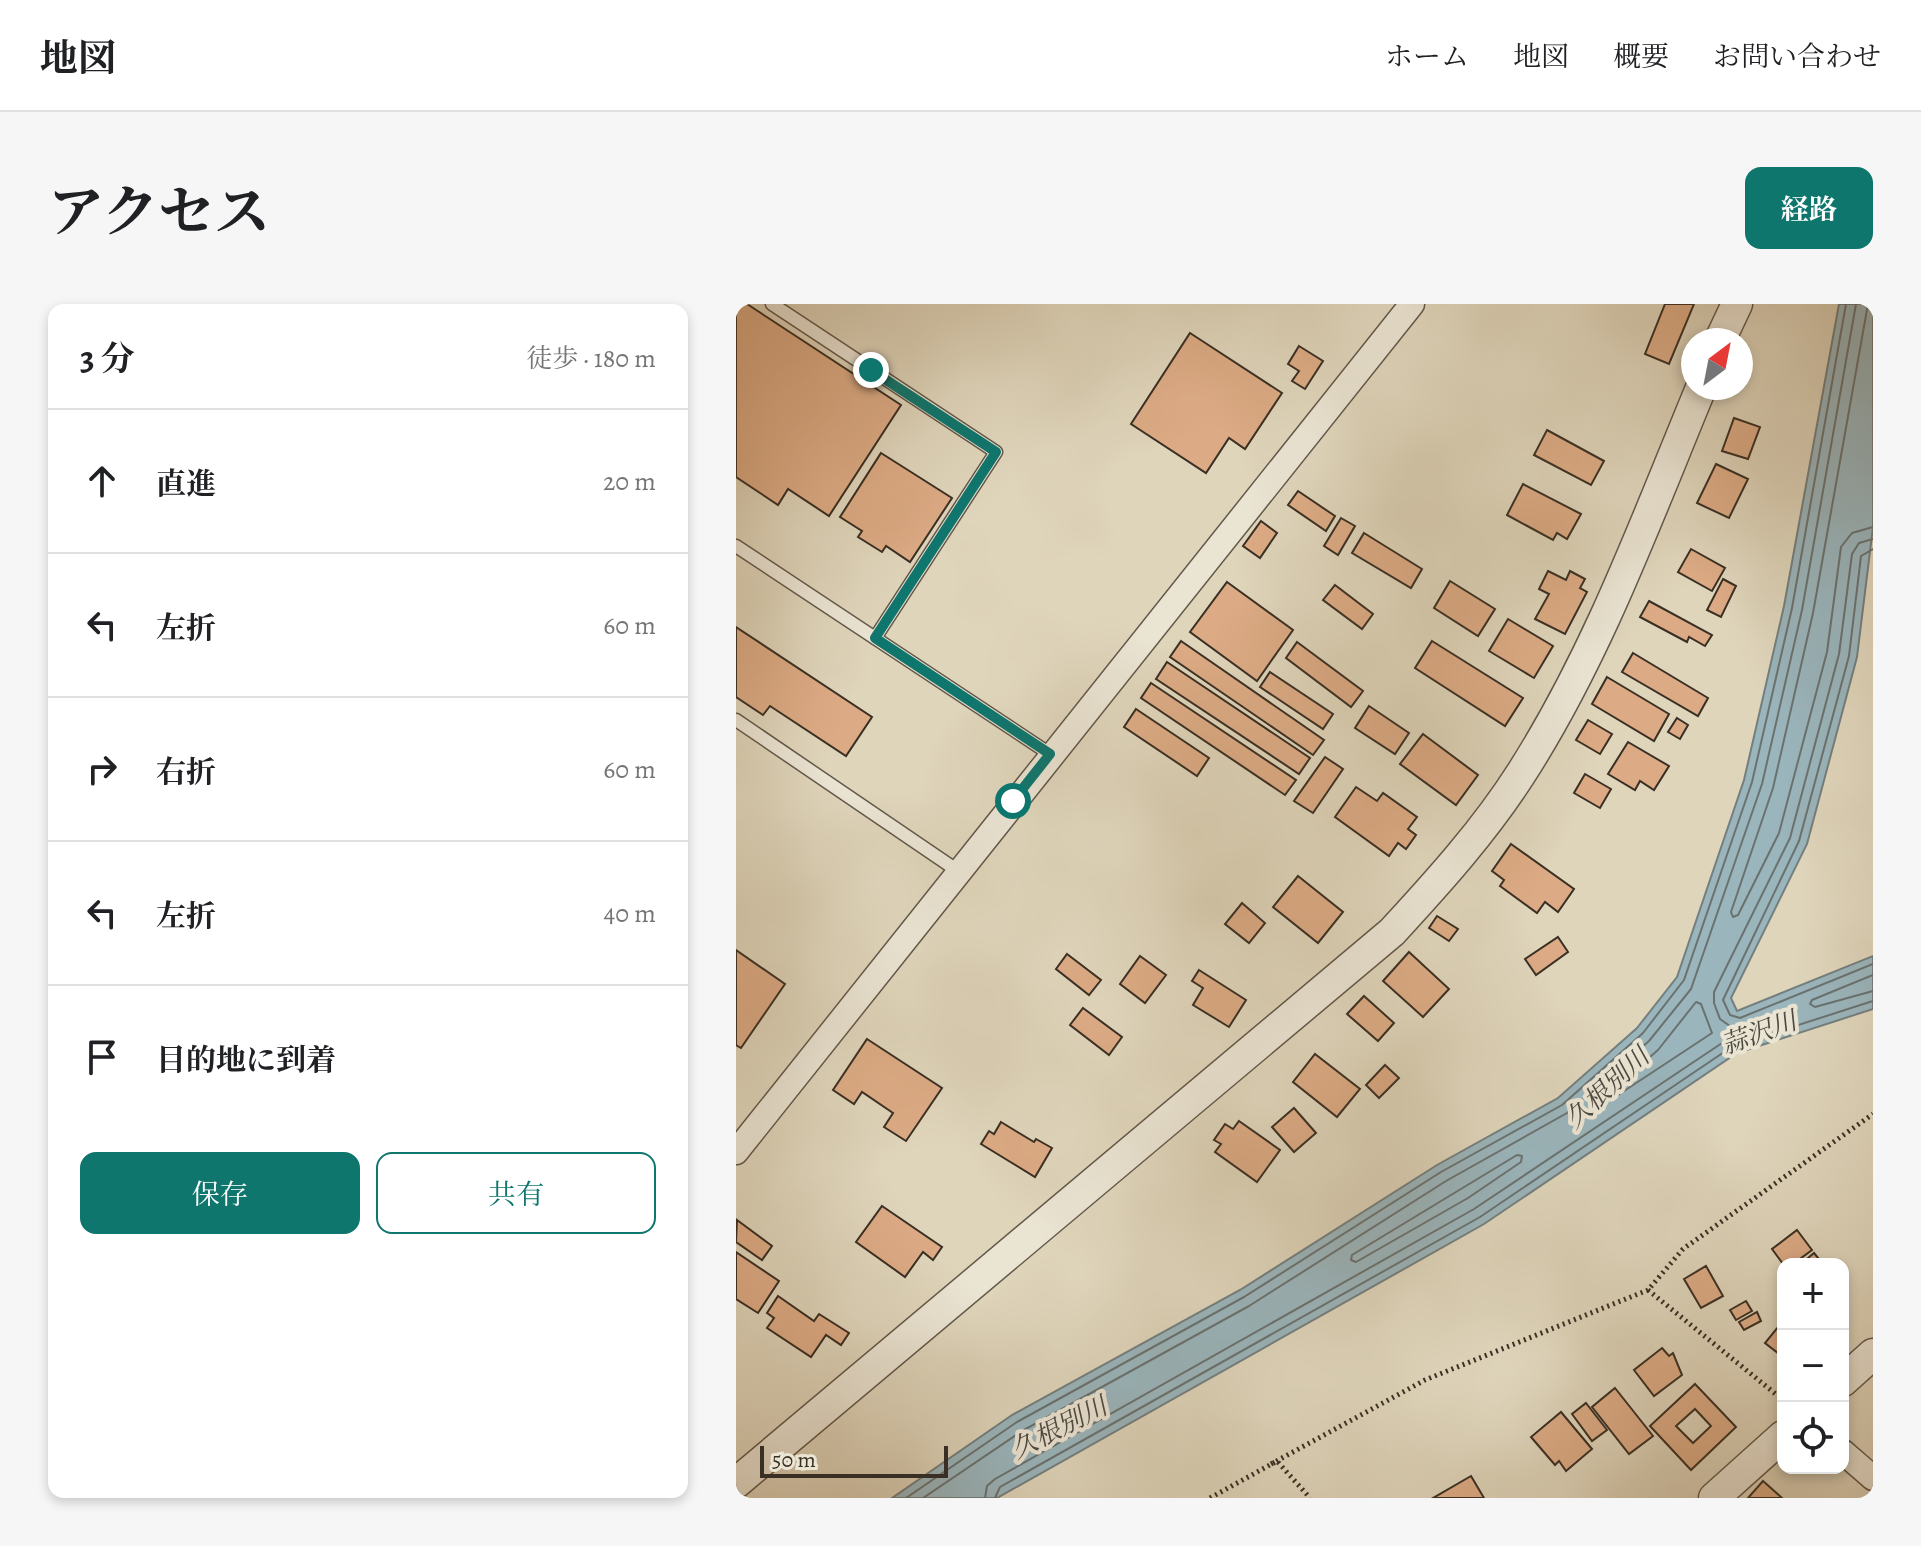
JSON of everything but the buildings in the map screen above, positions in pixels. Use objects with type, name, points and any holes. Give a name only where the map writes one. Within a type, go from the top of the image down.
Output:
[{"type":"street","points":[[736,1152],[1050,754],[1412,304]]},
{"type":"street","points":[[1726,328],[1737,304]]},
{"type":"street","points":[[736,1483],[1392,932],[1453,864],[1521,773],[1587,658],[1696,400]]},
{"type":"street","points":[[1849,1376],[1873,1354]]},
{"type":"street","points":[[1714,1498],[1777,1441]]},
{"type":"street","points":[[1849,1457],[1873,1478]]},
{"type":"lane","points":[[772,304],[996,452],[875,638]]},
{"type":"lane","points":[[736,546],[1050,754]]},
{"type":"lane","points":[[736,720],[958,871]]},
{"type":"path","points":[[1210,1498],[1425,1380],[1648,1290],[1683,1249],[1873,1114]]},
{"type":"path","points":[[1648,1290],[1777,1395]]},
{"type":"path","points":[[1271,1464],[1277,1461],[1310,1498]]},
{"type":"water","points":[[1839,304],[1873,304],[1873,527],[1857,657],[1807,844],[1731,998],[1737,1011],[1873,956],[1873,1009],[1737,1053],[1484,1224],[997,1498],[892,1498],[1012,1415],[1240,1290],[1437,1165],[1558,1098],[1637,1028],[1677,977],[1744,780],[1784,606]]},
{"type":"route","points":[[871,370],[996,452],[875,638],[1050,754],[1013,801]]},
{"type":"water label","name":"蒜沢川","points":[[1759,1033]]},
{"type":"water label","name":"久根別川","points":[[1607,1088]]},
{"type":"water label","name":"久根別川","points":[[1059,1428]]}]
